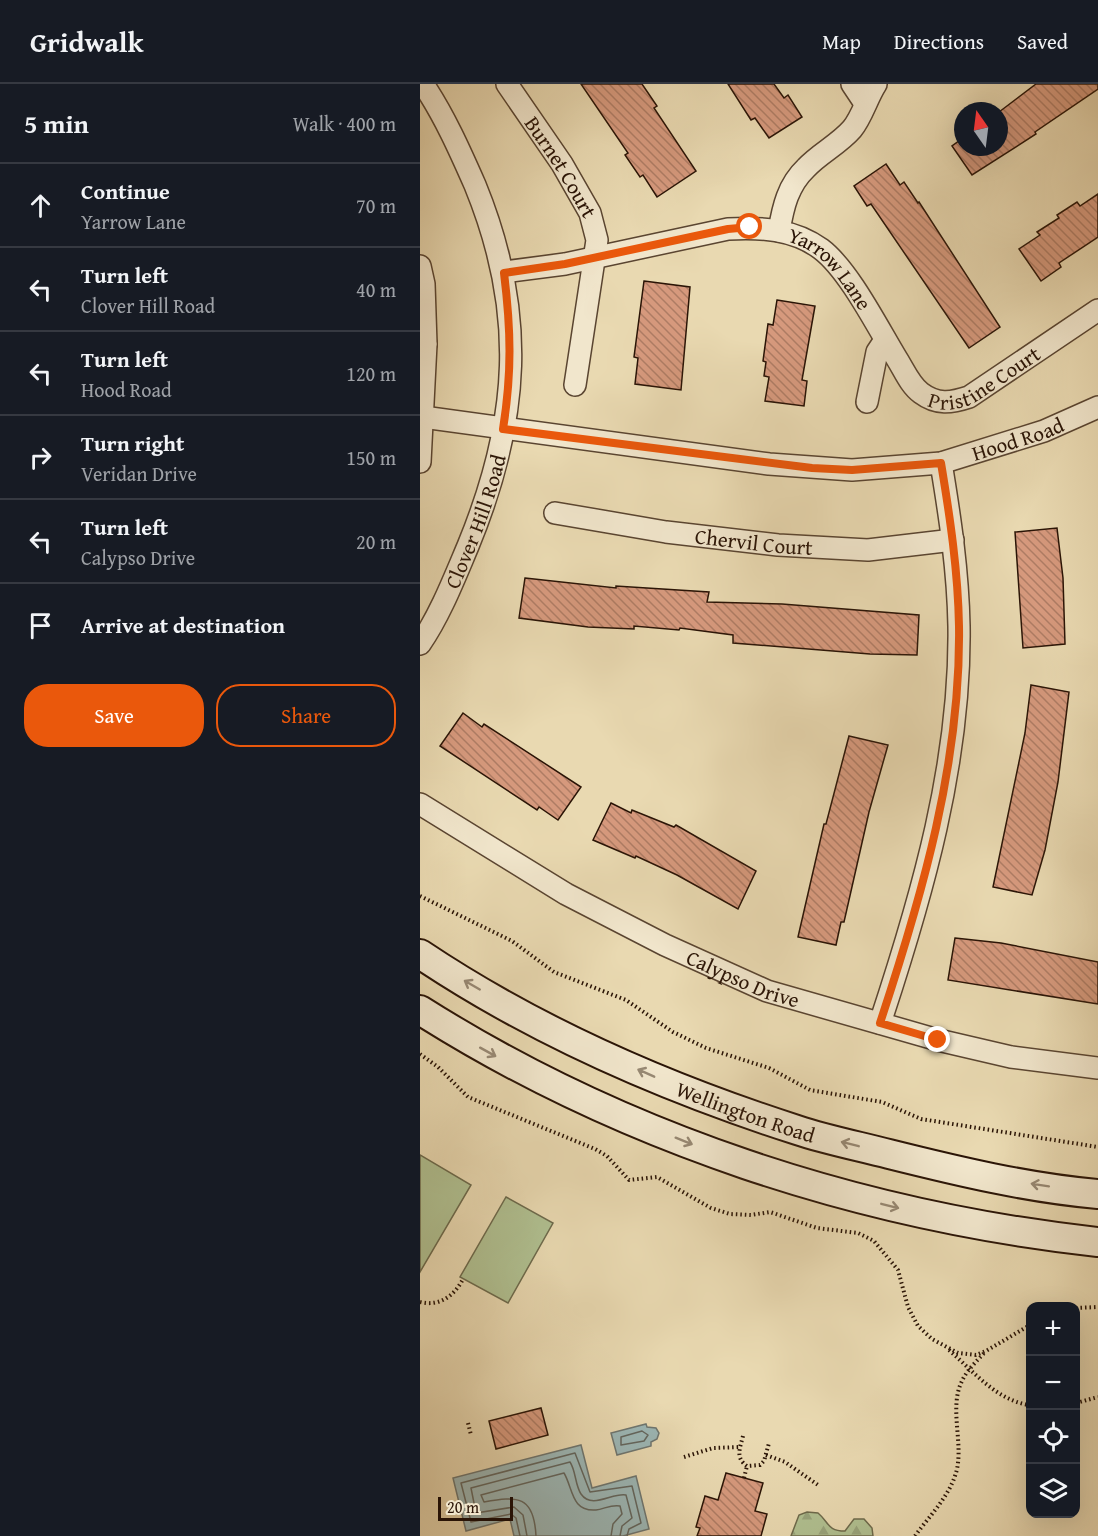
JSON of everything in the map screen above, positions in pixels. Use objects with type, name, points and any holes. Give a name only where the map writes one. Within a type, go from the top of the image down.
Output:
[{"type":"main road","name":"Wellington Road","points":[[420,954],[534,1021],[595,1051],[668,1083],[797,1130],[933,1165],[1098,1194]]},
{"type":"main road","points":[[420,1010],[520,1070],[573,1096],[706,1150],[804,1182],[922,1214],[992,1227],[1098,1242]]},
{"type":"street","name":"Clover Hill Road","points":[[420,644],[453,583],[477,523],[503,429],[511,364],[511,329],[504,273],[492,227],[463,157],[423,84]]},
{"type":"street","name":"Burnet Court","points":[[507,84],[562,164],[590,213],[597,240],[575,385]]},
{"type":"street","points":[[852,84],[864,102]]},
{"type":"street","points":[[779,231],[783,208],[792,186],[806,168],[839,143],[855,126],[864,102],[876,84]]},
{"type":"street","name":"Yarrow Lane","points":[[504,273],[595,257],[728,229],[750,227],[779,231],[800,237],[821,250],[839,267],[885,340]]},
{"type":"street","points":[[420,266],[424,284],[423,417],[420,462]]},
{"type":"street","name":"Pristine Court","points":[[885,340],[921,393],[935,400],[951,403],[969,397],[1098,310]]},
{"type":"street","points":[[867,402],[877,352],[885,340]]},
{"type":"street","name":"Hood Road","points":[[423,417],[812,468],[852,470],[941,463],[1044,431],[1098,406]]},
{"type":"street","points":[[880,1023],[914,915],[931,849],[951,747],[958,680],[959,626],[953,540],[941,463]]},
{"type":"street","name":"Chervil Court","points":[[555,513],[666,532],[778,545],[868,550],[953,540]]},
{"type":"street","name":"Calypso Drive","points":[[420,804],[566,894],[665,945],[766,991],[1011,1057],[1098,1068]]},
{"type":"path","points":[[420,896],[512,941],[554,972],[626,1000],[673,1032],[706,1048],[769,1068],[810,1090],[882,1102],[921,1119],[1098,1147]]},
{"type":"path","points":[[420,1054],[438,1067],[468,1097],[595,1149],[607,1156],[629,1179],[657,1177],[711,1208],[730,1214],[752,1215],[770,1212],[817,1228],[858,1233],[874,1241],[898,1270],[908,1307],[918,1326],[932,1339],[966,1355],[986,1351]]},
{"type":"path","points":[[420,1302],[429,1304],[443,1301],[456,1291],[464,1279]]},
{"type":"path","points":[[1080,1308],[1098,1307]]},
{"type":"path","points":[[915,1536],[939,1505],[954,1479],[958,1459],[958,1391],[970,1369],[986,1351],[1026,1327]]},
{"type":"path","points":[[944,1346],[1007,1398],[1026,1404]]},
{"type":"path","points":[[1080,1402],[1098,1397]]},
{"type":"path","points":[[468,1423],[471,1435]]},
{"type":"path","points":[[744,1436],[740,1447],[740,1458],[747,1466]]},
{"type":"path","points":[[747,1466],[760,1465],[769,1443]]},
{"type":"path","points":[[684,1457],[724,1446],[740,1447]]},
{"type":"path","points":[[766,1455],[785,1462],[801,1476],[818,1485]]},
{"type":"path","points":[[744,1478],[747,1466]]},
{"type":"green space","points":[[420,1155],[471,1185],[420,1272]]},
{"type":"green space","points":[[506,1197],[553,1223],[508,1303],[460,1277]]},
{"type":"green space","points":[[807,1512],[818,1513],[831,1528],[839,1531],[845,1531],[854,1519],[864,1519],[872,1528],[873,1536],[791,1536],[799,1515]]},
{"type":"water","points":[[646,1424],[647,1427],[656,1428],[659,1433],[657,1439],[651,1442],[651,1446],[617,1455],[611,1433]]},
{"type":"water","points":[[581,1445],[592,1488],[636,1476],[649,1529],[623,1536],[514,1536],[510,1519],[466,1531],[453,1478]]},
{"type":"building","points":[[581,84],[642,84],[657,106],[654,108],[696,171],[657,197],[643,175],[640,177],[625,155],[628,153]]},
{"type":"building","points":[[728,84],[774,84],[784,98],[788,95],[802,117],[769,138],[755,118],[751,120]]},
{"type":"building","points":[[1036,84],[1098,84],[1098,89],[1008,152],[1008,105]]},
{"type":"building","points":[[959,156],[1002,156],[972,175]]},
{"type":"building","points":[[886,164],[900,185],[904,182],[919,202],[1000,327],[969,348],[871,204],[867,206],[854,186]]},
{"type":"building","points":[[1098,194],[1098,237],[1059,263],[1061,267],[1041,281],[1019,249],[1040,235],[1037,232],[1059,218],[1057,215],[1077,202],[1080,206]]},
{"type":"building","points":[[644,281],[690,287],[681,390],[635,384],[638,358],[634,357]]},
{"type":"building","points":[[777,300],[815,306],[802,380],[807,381],[804,406],[765,401],[769,377],[764,376],[766,362],[763,361],[768,324],[773,325]]},
{"type":"building","points":[[1057,528],[1063,578],[1065,644],[1023,648],[1015,532]]},
{"type":"building","points":[[525,578],[616,588],[616,586],[709,592],[707,602],[782,604],[919,615],[917,655],[870,654],[733,643],[733,635],[680,628],[679,630],[634,626],[634,629],[588,627],[519,618]]},
{"type":"building","points":[[1031,685],[1069,692],[1058,782],[1045,850],[1032,895],[993,887],[1025,733]]},
{"type":"building","points":[[463,713],[482,727],[484,724],[581,787],[558,820],[539,807],[537,810],[440,746]]},
{"type":"building","points":[[849,736],[888,745],[869,812],[844,922],[841,922],[836,945],[798,937],[824,824],[826,824]]},
{"type":"building","points":[[611,803],[631,813],[632,810],[674,827],[676,825],[756,871],[738,909],[677,875],[593,840]]},
{"type":"building","points":[[955,938],[1001,943],[1098,962],[1098,1004],[948,980]]},
{"type":"building","points":[[541,1408],[548,1435],[496,1449],[489,1421]]},
{"type":"building","points":[[726,1473],[763,1483],[755,1511],[767,1514],[761,1536],[697,1536],[700,1528],[696,1527],[705,1496],[718,1500]]},
{"type":"route","points":[[750,227],[728,229],[565,264],[504,273],[511,329],[511,376],[503,429],[812,468],[852,470],[941,463],[953,540],[959,626],[958,680],[951,747],[931,849],[908,937],[880,1023],[938,1040]]}]
